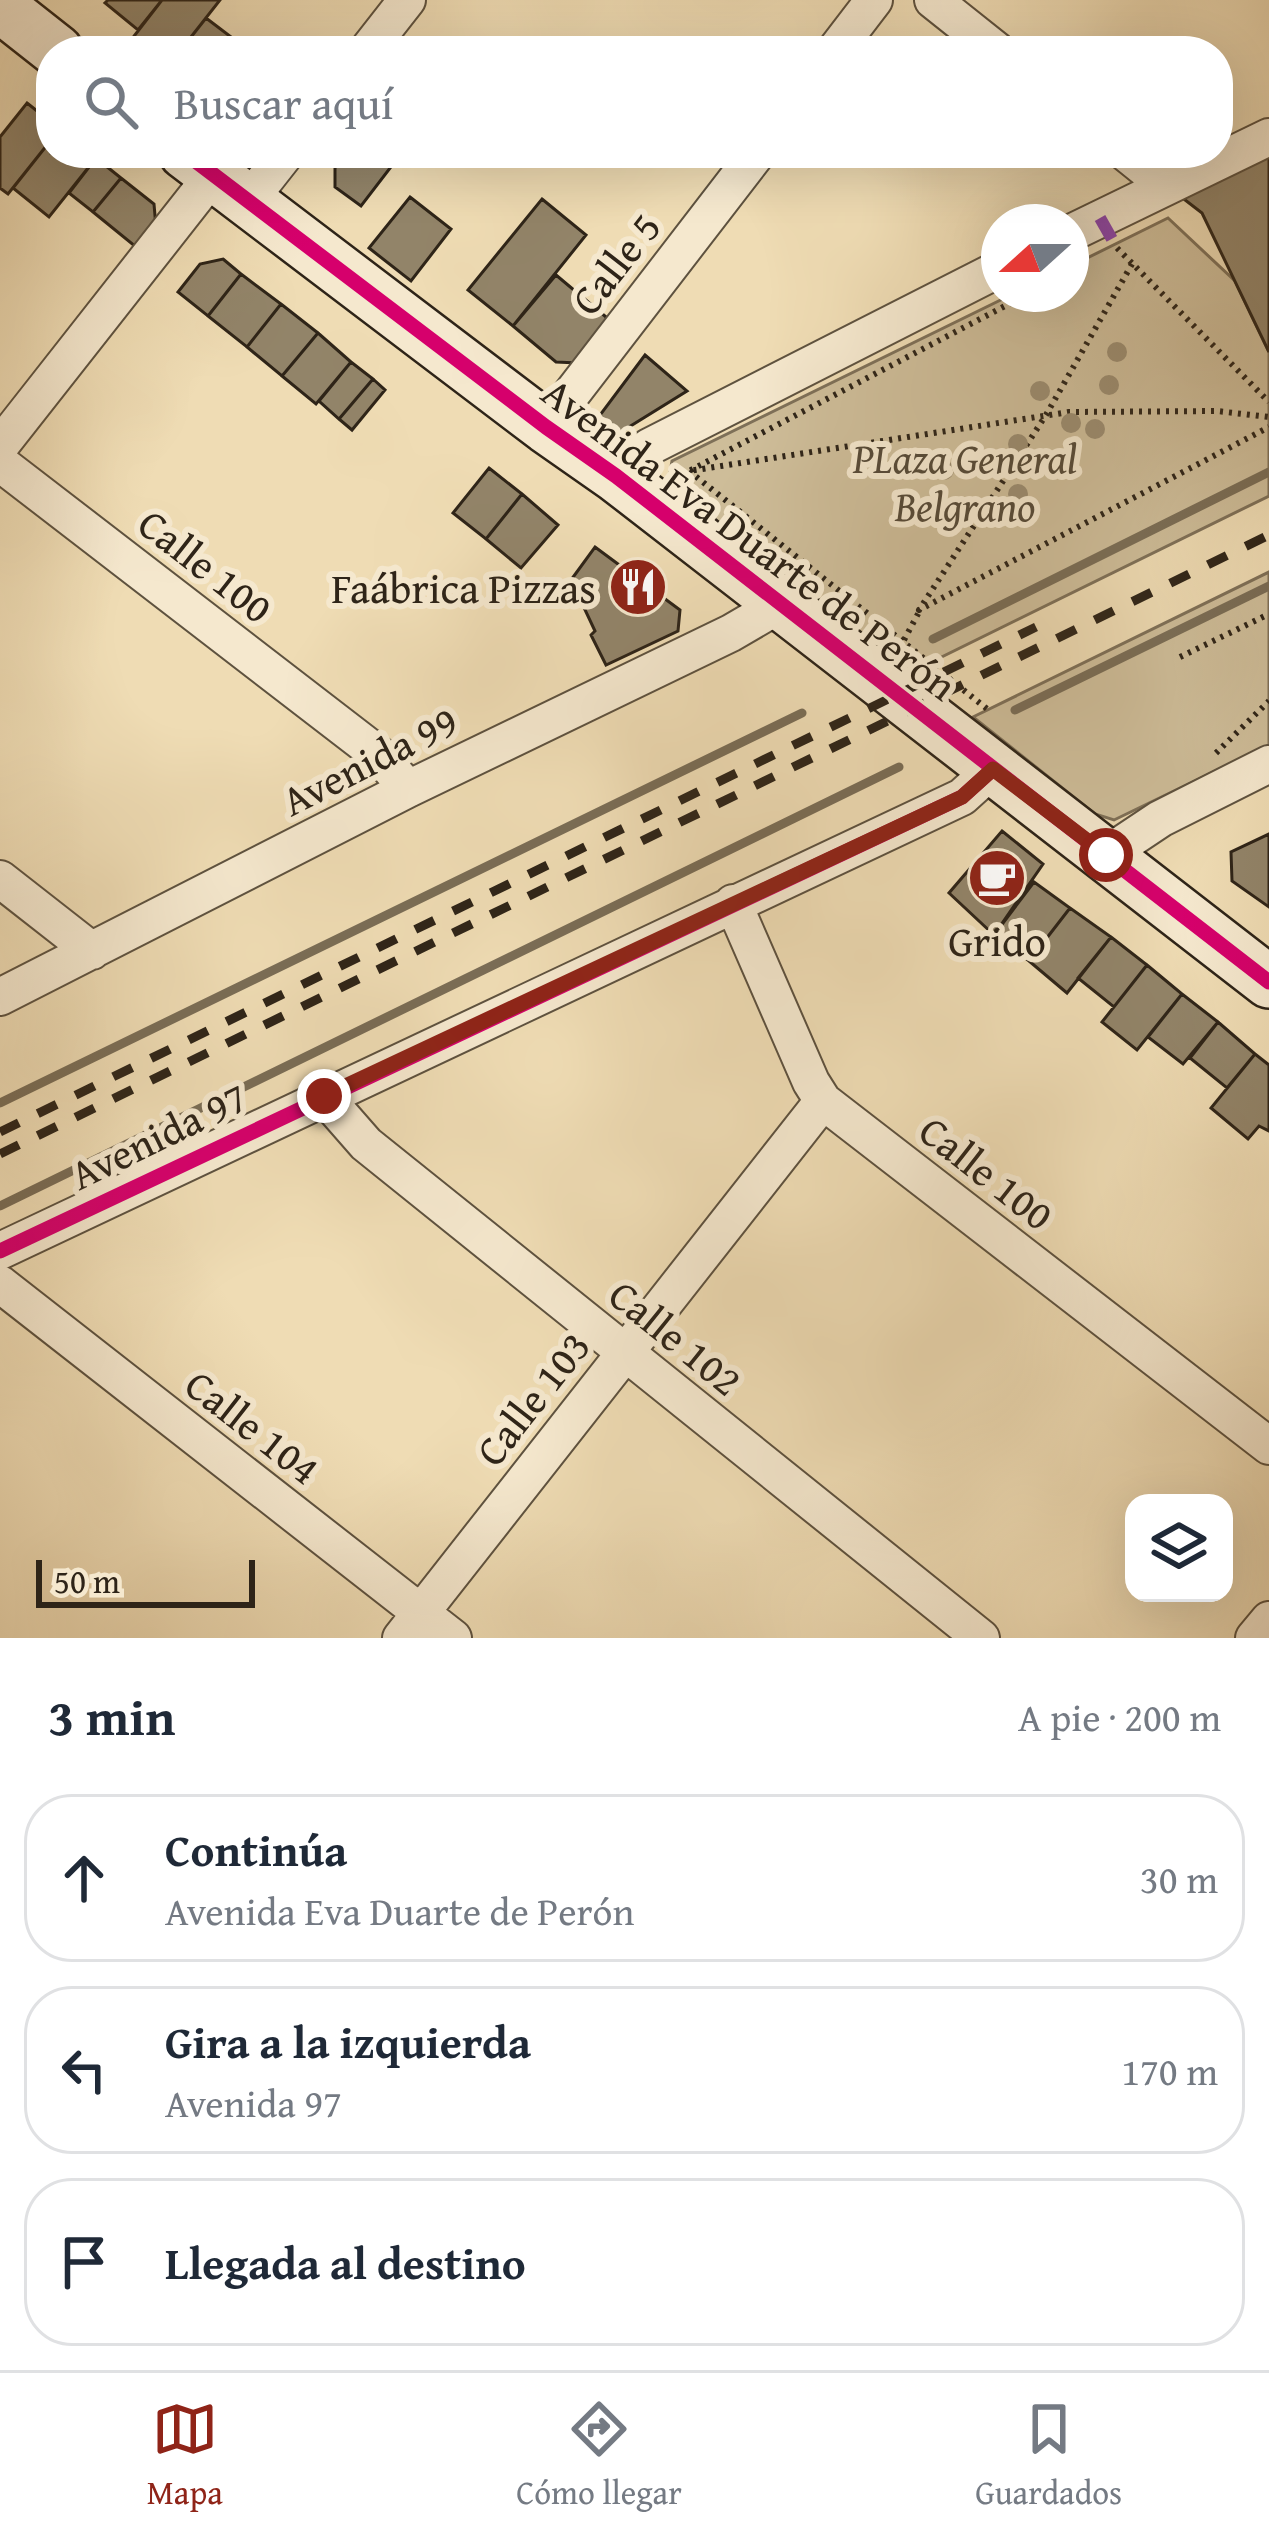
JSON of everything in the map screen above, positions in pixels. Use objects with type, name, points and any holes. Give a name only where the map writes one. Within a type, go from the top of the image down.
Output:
[{"type":"street","points":[[379,36],[407,0]]},
{"type":"street","points":[[846,36],[874,0]]},
{"type":"street","points":[[933,0],[978,36]]},
{"type":"street","points":[[0,6],[38,36]]},
{"type":"street","points":[[1233,154],[1269,137]]},
{"type":"street","name":"Calle 5","points":[[545,427],[745,168]]},
{"type":"street","points":[[1145,168],[1167,186]]},
{"type":"street","points":[[1089,224],[1204,168]]},
{"type":"street","points":[[0,446],[216,176]]},
{"type":"street","name":"Avenida Eva Duarte de Perón","points":[[216,176],[616,476],[1269,982]]},
{"type":"street","points":[[616,476],[650,447],[981,278]]},
{"type":"street","name":"Calle 100","points":[[0,463],[379,755],[408,789]]},
{"type":"street","name":"Avenida 99","points":[[0,997],[779,605]]},
{"type":"street","points":[[1106,855],[1160,818],[1269,764]]},
{"type":"street","name":"Avenida 97","points":[[0,1251],[962,797],[993,769]]},
{"type":"street","points":[[0,878],[92,951]]},
{"type":"street","name":"Calle 100","points":[[733,904],[811,1082],[824,1101],[1269,1446]]},
{"type":"street","name":"Calle 102","points":[[324,1096],[366,1144],[981,1638]]},
{"type":"street","name":"Calle 103","points":[[411,1625],[824,1101]]},
{"type":"street","name":"Calle 104","points":[[0,1284],[411,1625],[453,1638]]},
{"type":"street","points":[[1254,1638],[1269,1620]]},
{"type":"path","points":[[1101,256],[1117,248],[1269,402]]},
{"type":"path","points":[[904,640],[1046,416],[1132,263]]},
{"type":"path","points":[[688,472],[994,312]]},
{"type":"path","points":[[688,472],[1069,412],[1217,411],[1269,416]]},
{"type":"path","points":[[919,610],[1269,427]]},
{"type":"path","points":[[688,472],[991,712]]},
{"type":"path","points":[[1180,657],[1269,614]]},
{"type":"green space","name":"PLaza General Belgrano","points":[[1168,218],[1235,281],[1269,352],[1269,496],[907,674],[667,489],[672,461],[981,310],[1089,312],[1089,257]]},
{"type":"green space","points":[[1269,572],[1269,745],[1114,820],[1095,814],[973,717]]},
{"type":"building","points":[[162,0],[138,30],[105,3]]},
{"type":"building","points":[[162,0],[220,0],[192,36],[134,36]]},
{"type":"building","points":[[206,18],[230,36],[192,36]]},
{"type":"building","points":[[27,103],[36,110],[36,159],[8,194],[0,188],[0,137]]},
{"type":"building","points":[[1269,137],[1269,352],[1202,213],[1167,186],[1204,168],[1233,168],[1233,154]]},
{"type":"building","points":[[36,159],[36,168],[88,168],[49,217],[13,188]]},
{"type":"building","points":[[88,168],[108,168],[121,178],[93,212],[69,193]]},
{"type":"building","points":[[335,168],[390,168],[361,206],[335,187]]},
{"type":"building","points":[[121,178],[154,204],[156,227],[136,247],[93,212]]},
{"type":"building","points":[[410,197],[451,229],[411,281],[369,248]]},
{"type":"building","points":[[542,199],[586,235],[513,326],[468,290]]},
{"type":"building","points":[[223,259],[241,274],[208,316],[178,292],[200,264]]},
{"type":"building","points":[[241,274],[281,304],[247,347],[208,316]]},
{"type":"building","points":[[556,275],[612,322],[578,363],[556,362],[513,326]]},
{"type":"building","points":[[281,304],[318,333],[282,376],[247,347]]},
{"type":"building","points":[[318,333],[351,362],[316,404],[282,376]]},
{"type":"building","points":[[645,355],[687,391],[616,435],[594,436],[597,419]]},
{"type":"building","points":[[351,362],[373,379],[339,419],[319,401]]},
{"type":"building","points":[[373,379],[385,390],[352,430],[339,419]]},
{"type":"building","points":[[489,468],[522,494],[486,539],[453,513]]},
{"type":"building","points":[[522,494],[558,525],[521,568],[486,539]]},
{"type":"building","points":[[595,547],[680,610],[678,631],[606,665],[571,580]]},
{"type":"building","name":"Grido","points":[[1002,831],[1043,864],[994,935],[949,893]]},
{"type":"building","points":[[1269,834],[1269,907],[1232,881],[1231,852]]},
{"type":"building","points":[[1034,882],[1070,908],[1029,961],[994,935]]},
{"type":"building","points":[[1070,908],[1111,937],[1067,993],[1029,961]]},
{"type":"building","points":[[1111,937],[1147,965],[1114,1007],[1078,978]]},
{"type":"building","points":[[1147,965],[1182,994],[1137,1050],[1102,1022]]},
{"type":"building","points":[[1182,994],[1218,1022],[1183,1064],[1148,1037]]},
{"type":"building","points":[[1218,1022],[1255,1054],[1227,1088],[1190,1058]]},
{"type":"building","points":[[1255,1054],[1269,1065],[1269,1131],[1259,1126],[1248,1139],[1211,1108]]},
{"type":"waterway","points":[[933,639],[1269,472]]},
{"type":"waterway","points":[[1015,710],[1269,586]]},
{"type":"waterway","points":[[0,1103],[802,713]]},
{"type":"waterway","points":[[0,1206],[899,767]]},
{"type":"railway","points":[[0,1154],[1269,535]]},
{"type":"railway","points":[[0,1132],[1036,627]]},
{"type":"marked path","points":[[1100,218],[1117,248]]},
{"type":"cycle path","points":[[205,168],[616,476],[1269,982]]},
{"type":"cycle path","points":[[0,1251],[962,797],[993,769]]},
{"type":"place","name":"Faábrica Pizzas","points":[[638,587]]},
{"type":"place","name":"Grido","points":[[997,878]]},
{"type":"route","points":[[324,1096],[962,797],[993,769],[1106,855]]}]
